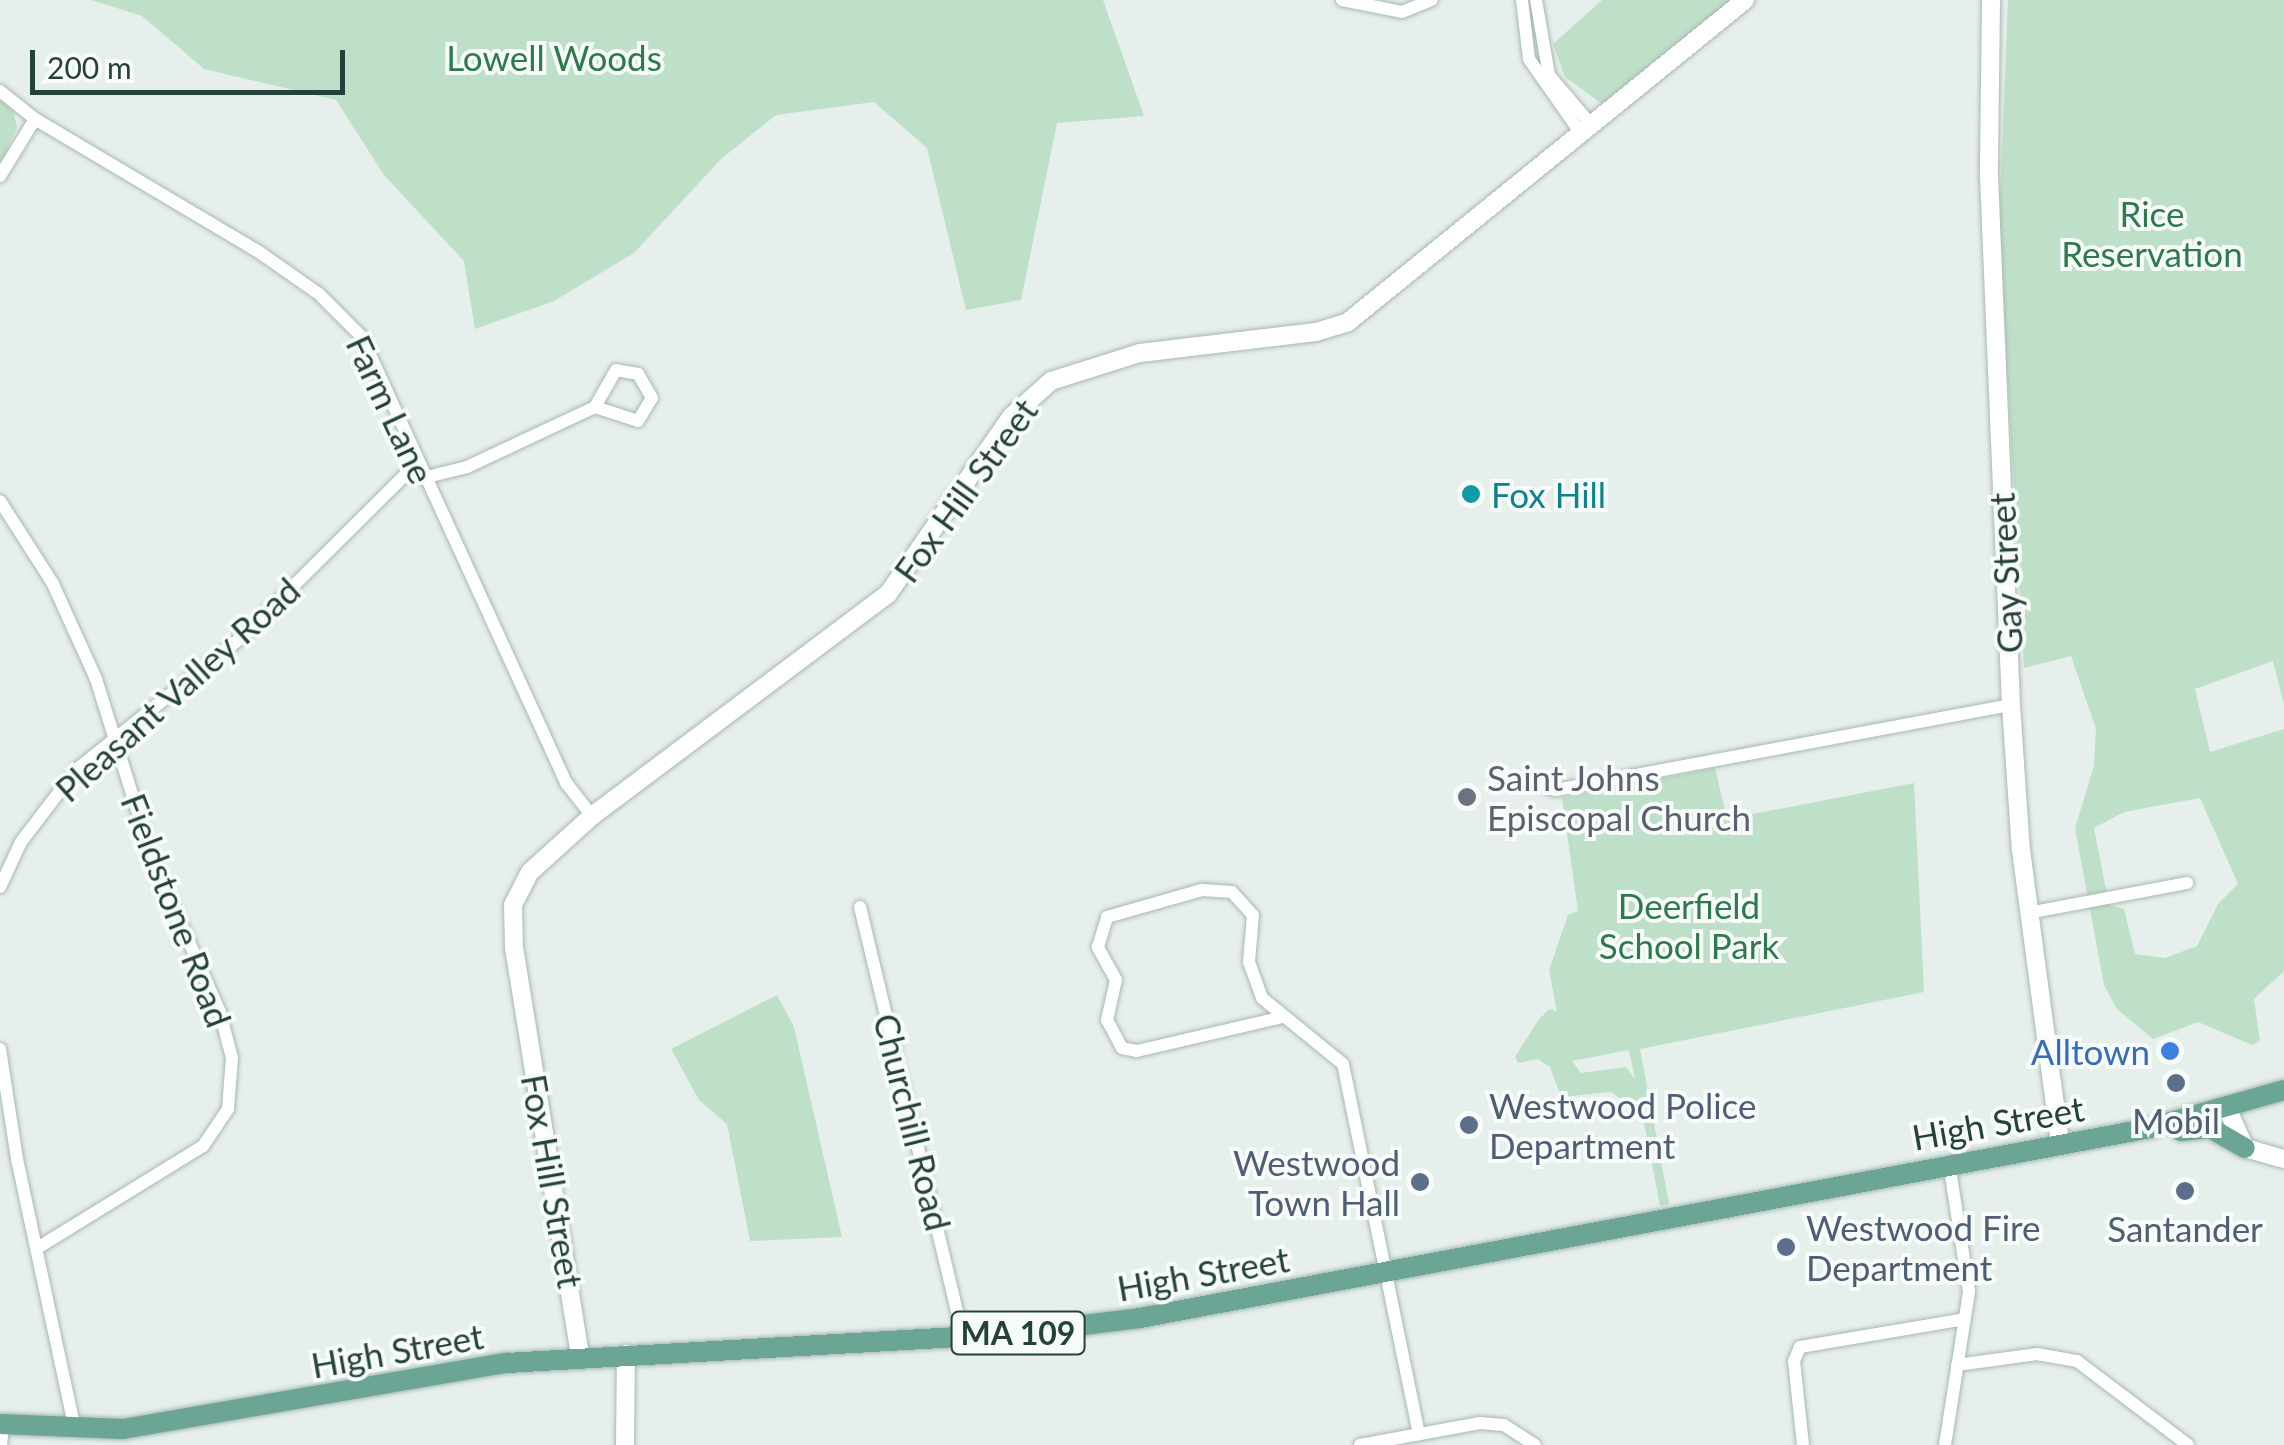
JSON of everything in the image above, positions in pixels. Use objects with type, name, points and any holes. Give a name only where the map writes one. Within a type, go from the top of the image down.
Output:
[{"type":"main road","name":"High Street","points":[[1,1432],[186,1423],[425,1376],[580,1355],[962,1337],[1140,1318],[2150,1128],[2284,1090]]},
{"type":"main road","points":[[2150,1128],[2210,1128],[2246,1148]]},
{"type":"street","points":[[1342,0],[1402,12],[1432,0]]},
{"type":"street","points":[[1522,0],[1529,59],[1587,131]]},
{"type":"street","points":[[1536,0],[1549,75],[1587,131]]},
{"type":"street","name":"Fox Hill Street","points":[[580,1355],[514,948],[513,905],[530,872],[592,816],[888,594],[1011,417],[1050,381],[1140,352],[1316,332],[1348,322],[1745,0]]},
{"type":"street","name":"Gay Street","points":[[1991,0],[1989,176],[2012,705],[2028,913],[2060,1144]]},
{"type":"street","name":"Farm Lane","points":[[0,91],[35,119],[245,244],[344,316],[380,370],[416,464],[492,628],[527,686],[566,784],[592,816]]},
{"type":"street","points":[[0,176],[35,119]]},
{"type":"street","points":[[423,478],[468,466],[595,407],[616,370],[638,374],[652,398],[638,421],[595,407]]},
{"type":"street","name":"Pleasant Valley Road","points":[[0,887],[21,842],[56,794],[114,740],[243,636],[416,464]]},
{"type":"street","name":"Fieldstone Road","points":[[0,501],[53,584],[114,740],[152,858],[220,1012],[232,1088],[228,1109],[204,1146],[38,1247]]},
{"type":"street","points":[[1520,780],[1556,790],[2012,705]]},
{"type":"street","points":[[2028,913],[2187,883]]},
{"type":"street","points":[[1283,1017],[1137,1051],[1122,1048],[1108,1020],[1116,980],[1098,948],[1107,918],[1202,890],[1232,892],[1253,916],[1249,962],[1255,987],[1283,1017],[1331,1051],[1350,1078],[1419,1434]]},
{"type":"street","name":"Churchill Road","points":[[860,907],[962,1337]]},
{"type":"street","points":[[0,1049],[75,1429]]},
{"type":"street","points":[[2227,1108],[2246,1148],[2284,1159]]},
{"type":"street","points":[[1945,1445],[1965,1319],[1968,1264],[1949,1163]]},
{"type":"street","points":[[1803,1445],[1794,1361],[1800,1347],[1965,1319]]},
{"type":"street","points":[[625,1445],[626,1354]]},
{"type":"street","points":[[1958,1365],[2037,1354],[2077,1361],[2188,1445]]},
{"type":"street","points":[[1360,1445],[1504,1425],[1535,1445]]},
{"type":"green space","name":"Lowell Woods","points":[[91,0],[1103,0],[1144,116],[1057,123],[1021,300],[966,310],[927,148],[874,102],[776,115],[721,159],[634,253],[554,301],[475,329],[464,261],[384,175],[336,100],[204,69],[142,16]]},
{"type":"green space","points":[[1602,0],[1733,0],[1605,106],[1565,77],[1553,44]]},
{"type":"green space","name":"Rice Reservation","points":[[2008,0],[2284,0],[2284,705],[2273,661],[2195,689],[2210,752],[2284,729],[2284,971],[2254,999],[2260,1041],[2252,1045],[2198,1022],[2153,1039],[2117,1009],[2104,985],[2075,828],[2094,766],[2096,729],[2071,656],[2024,668],[1999,224]],"holes":[[[2200,798],[2238,884],[2218,904],[2197,946],[2165,958],[2135,954],[2124,909],[2109,905],[2094,828],[2124,812]]]},
{"type":"green space","points":[[0,99],[13,111],[17,127],[0,165]]},
{"type":"green space","name":"Deerfield School Park","points":[[1715,768],[1727,819],[1914,783],[1924,992],[1640,1049],[1669,1204],[1660,1206],[1639,1097],[1639,1112],[1611,1092],[1561,1097],[1550,1067],[1538,1059],[1518,1063],[1515,1057],[1539,1019],[1550,1009],[1557,1012],[1549,970],[1568,915],[1578,911],[1562,798]],"holes":[[[1629,1050],[1635,1079],[1626,1067],[1581,1073],[1572,1061]]]},
{"type":"green space","points":[[777,995],[794,1027],[842,1237],[750,1241],[727,1124],[699,1100],[671,1049]]},
{"type":"place","name":"Fox Hill","points":[[1471,494]]},
{"type":"place","name":"Saint Johns Episcopal Church","points":[[1467,797]]},
{"type":"place","name":"Alltown","points":[[2170,1051]]},
{"type":"place","name":"Mobil","points":[[2176,1083]]},
{"type":"place","name":"Westwood Police Department","points":[[1469,1125]]},
{"type":"place","name":"Westwood Town Hall","points":[[1420,1182]]},
{"type":"place","name":"Santander","points":[[2185,1191]]},
{"type":"place","name":"Westwood Fire Department","points":[[1786,1247]]}]
